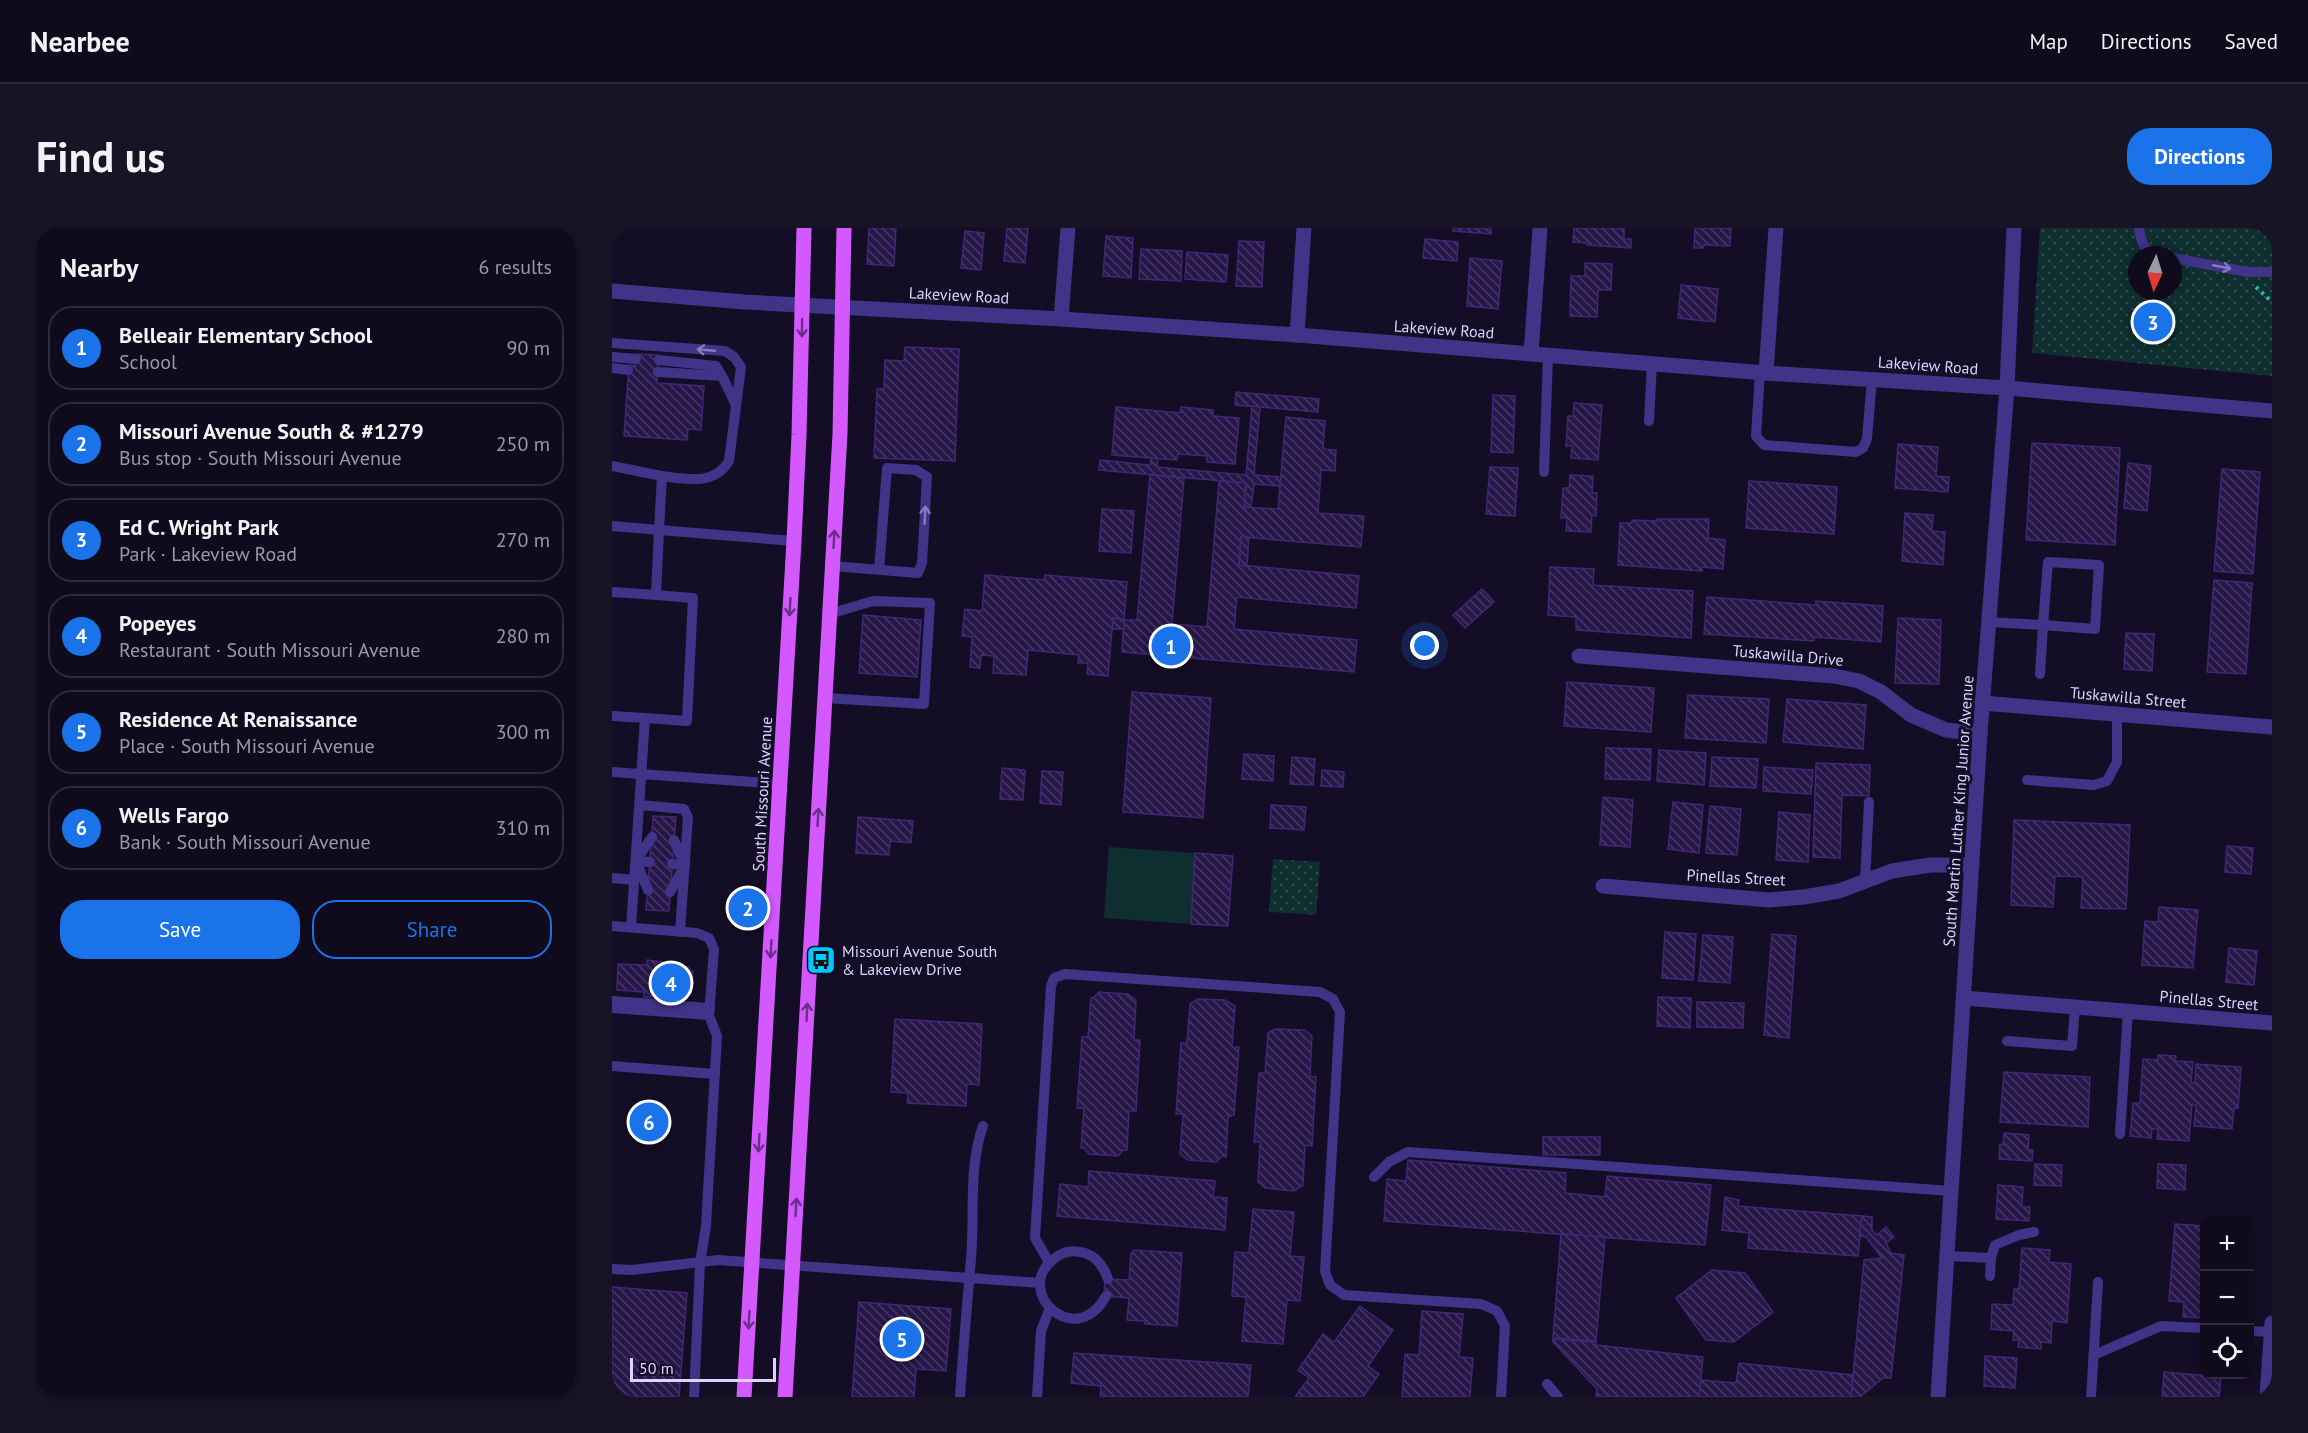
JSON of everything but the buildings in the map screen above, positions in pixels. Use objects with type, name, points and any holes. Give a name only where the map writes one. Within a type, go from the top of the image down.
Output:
[{"type":"main road","name":"South Missouri Avenue","points":[[744,1397],[794,541],[804,228]]},
{"type":"main road","points":[[785,1397],[840,434],[844,228]]},
{"type":"street","points":[[1061,319],[1068,228]]},
{"type":"street","points":[[1297,335],[1304,228]]},
{"type":"street","points":[[1531,354],[1540,228]]},
{"type":"street","points":[[1763,372],[1776,228]]},
{"type":"street","name":"South Martin Luther King Junior Avenue","points":[[1938,1397],[1982,703],[2007,388],[2014,228]]},
{"type":"street","name":"Lakeview Road","points":[[612,291],[745,302],[1061,319],[1297,335],[1763,372],[2007,388],[2272,411]]},
{"type":"street","name":"Tuskawilla Drive","points":[[1579,656],[1834,676],[1859,681],[1881,692],[1911,715],[1946,730],[1980,734]]},
{"type":"street","name":"Tuskawilla Street","points":[[1982,703],[2272,727]]},
{"type":"street","name":"Pinellas Street","points":[[1603,886],[1769,900],[1839,891],[1892,871],[1930,864],[1972,866]]},
{"type":"street","name":"Pinellas Street","points":[[1964,998],[2272,1023]]},
{"type":"street","points":[[2267,1397],[2272,1323]]},
{"type":"lane","points":[[2139,228],[2144,246]]},
{"type":"lane","points":[[2182,260],[2248,272],[2272,272]]},
{"type":"lane","points":[[612,343],[725,351],[734,357],[741,367],[729,461],[723,471],[708,478],[695,480],[612,466]]},
{"type":"lane","points":[[1544,472],[1548,355]]},
{"type":"lane","points":[[612,357],[636,359]]},
{"type":"lane","points":[[1649,421],[1652,363]]},
{"type":"lane","points":[[659,366],[722,376],[736,405]]},
{"type":"lane","points":[[612,369],[628,370]]},
{"type":"lane","points":[[1763,372],[1756,436],[1764,445],[1856,452],[1863,448],[1868,439],[1872,379]]},
{"type":"lane","points":[[832,566],[879,570],[918,573],[922,563],[927,477],[916,470],[887,468],[879,570]]},
{"type":"lane","points":[[656,595],[662,476]]},
{"type":"lane","points":[[612,526],[794,541]]},
{"type":"lane","points":[[1989,622],[2043,625],[2095,629],[2098,565],[2048,562],[2043,625],[2040,674]]},
{"type":"lane","points":[[612,592],[693,598],[687,721],[612,716]]},
{"type":"lane","points":[[825,698],[924,704],[930,603],[873,601],[829,614]]},
{"type":"lane","points":[[2027,780],[2094,785],[2107,781],[2117,762],[2117,714]]},
{"type":"lane","points":[[631,927],[645,718]]},
{"type":"lane","points":[[612,772],[781,784]]},
{"type":"lane","points":[[1866,881],[1869,802]]},
{"type":"lane","points":[[640,805],[684,809],[688,817],[680,932]]},
{"type":"lane","points":[[636,861],[651,837]]},
{"type":"lane","points":[[674,840],[685,865]]},
{"type":"lane","points":[[636,861],[650,862]]},
{"type":"lane","points":[[636,861],[648,890]]},
{"type":"lane","points":[[672,864],[685,865]]},
{"type":"lane","points":[[670,892],[685,865]]},
{"type":"lane","points":[[612,878],[634,880]]},
{"type":"lane","points":[[612,926],[697,933],[709,938],[714,949],[710,1012],[717,1036],[706,1226],[700,1263],[694,1397]]},
{"type":"lane","points":[[1049,1262],[1035,1238],[1051,986],[1054,978],[1065,974],[1320,992],[1333,999],[1340,1012],[1325,1271],[1330,1285],[1344,1294],[1481,1304],[1497,1311],[1505,1326],[1501,1397]]},
{"type":"lane","points":[[612,1001],[710,1012]]},
{"type":"lane","points":[[2007,1041],[2072,1046],[2075,1007]]},
{"type":"lane","points":[[612,1008],[710,1012]]},
{"type":"lane","points":[[2120,1134],[2128,1011]]},
{"type":"lane","points":[[612,1066],[715,1074]]},
{"type":"lane","points":[[960,1397],[971,1258],[976,1146],[983,1126]]},
{"type":"lane","points":[[1374,1177],[1389,1162],[1408,1152],[1951,1191]]},
{"type":"lane","points":[[1990,1276],[1990,1258],[1995,1245],[2019,1235],[2034,1232]]},
{"type":"lane","points":[[1106,1296],[1101,1306],[1093,1314],[1070,1319],[1059,1315],[1044,1301],[1040,1283],[1049,1262],[1070,1251],[1092,1256],[1103,1266],[1108,1279]]},
{"type":"lane","points":[[1947,1256],[1990,1258]]},
{"type":"lane","points":[[612,1269],[632,1270],[718,1260],[1040,1283]]},
{"type":"lane","points":[[2091,1397],[2098,1282]]},
{"type":"lane","points":[[1036,1397],[1041,1331],[1050,1308]]},
{"type":"lane","points":[[2094,1355],[2161,1326],[2200,1328]]},
{"type":"lane","points":[[2254,1331],[2271,1332]]},
{"type":"lane","points":[[1547,1384],[1558,1397]]},
{"type":"green space","points":[[2040,228],[2272,228],[2272,376],[2032,353]]},
{"type":"green space","points":[[1109,847],[1195,853],[1191,924],[1104,918]]},
{"type":"green space","points":[[1273,859],[1320,862],[1316,915],[1269,912]]},
{"type":"place","name":"Ed C. Wright Park","points":[[2153,322]]},
{"type":"place","name":"Belleair Elementary School","points":[[1171,646]]},
{"type":"place","name":"Missouri Avenue South & #1279","points":[[748,908]]},
{"type":"place","name":"Missouri Avenue South & Lakeview Drive","points":[[821,960]]},
{"type":"place","name":"Popeyes","points":[[671,983]]},
{"type":"place","name":"Wells Fargo","points":[[649,1122]]},
{"type":"place","name":"Residence At Renaissance","points":[[902,1339]]}]
